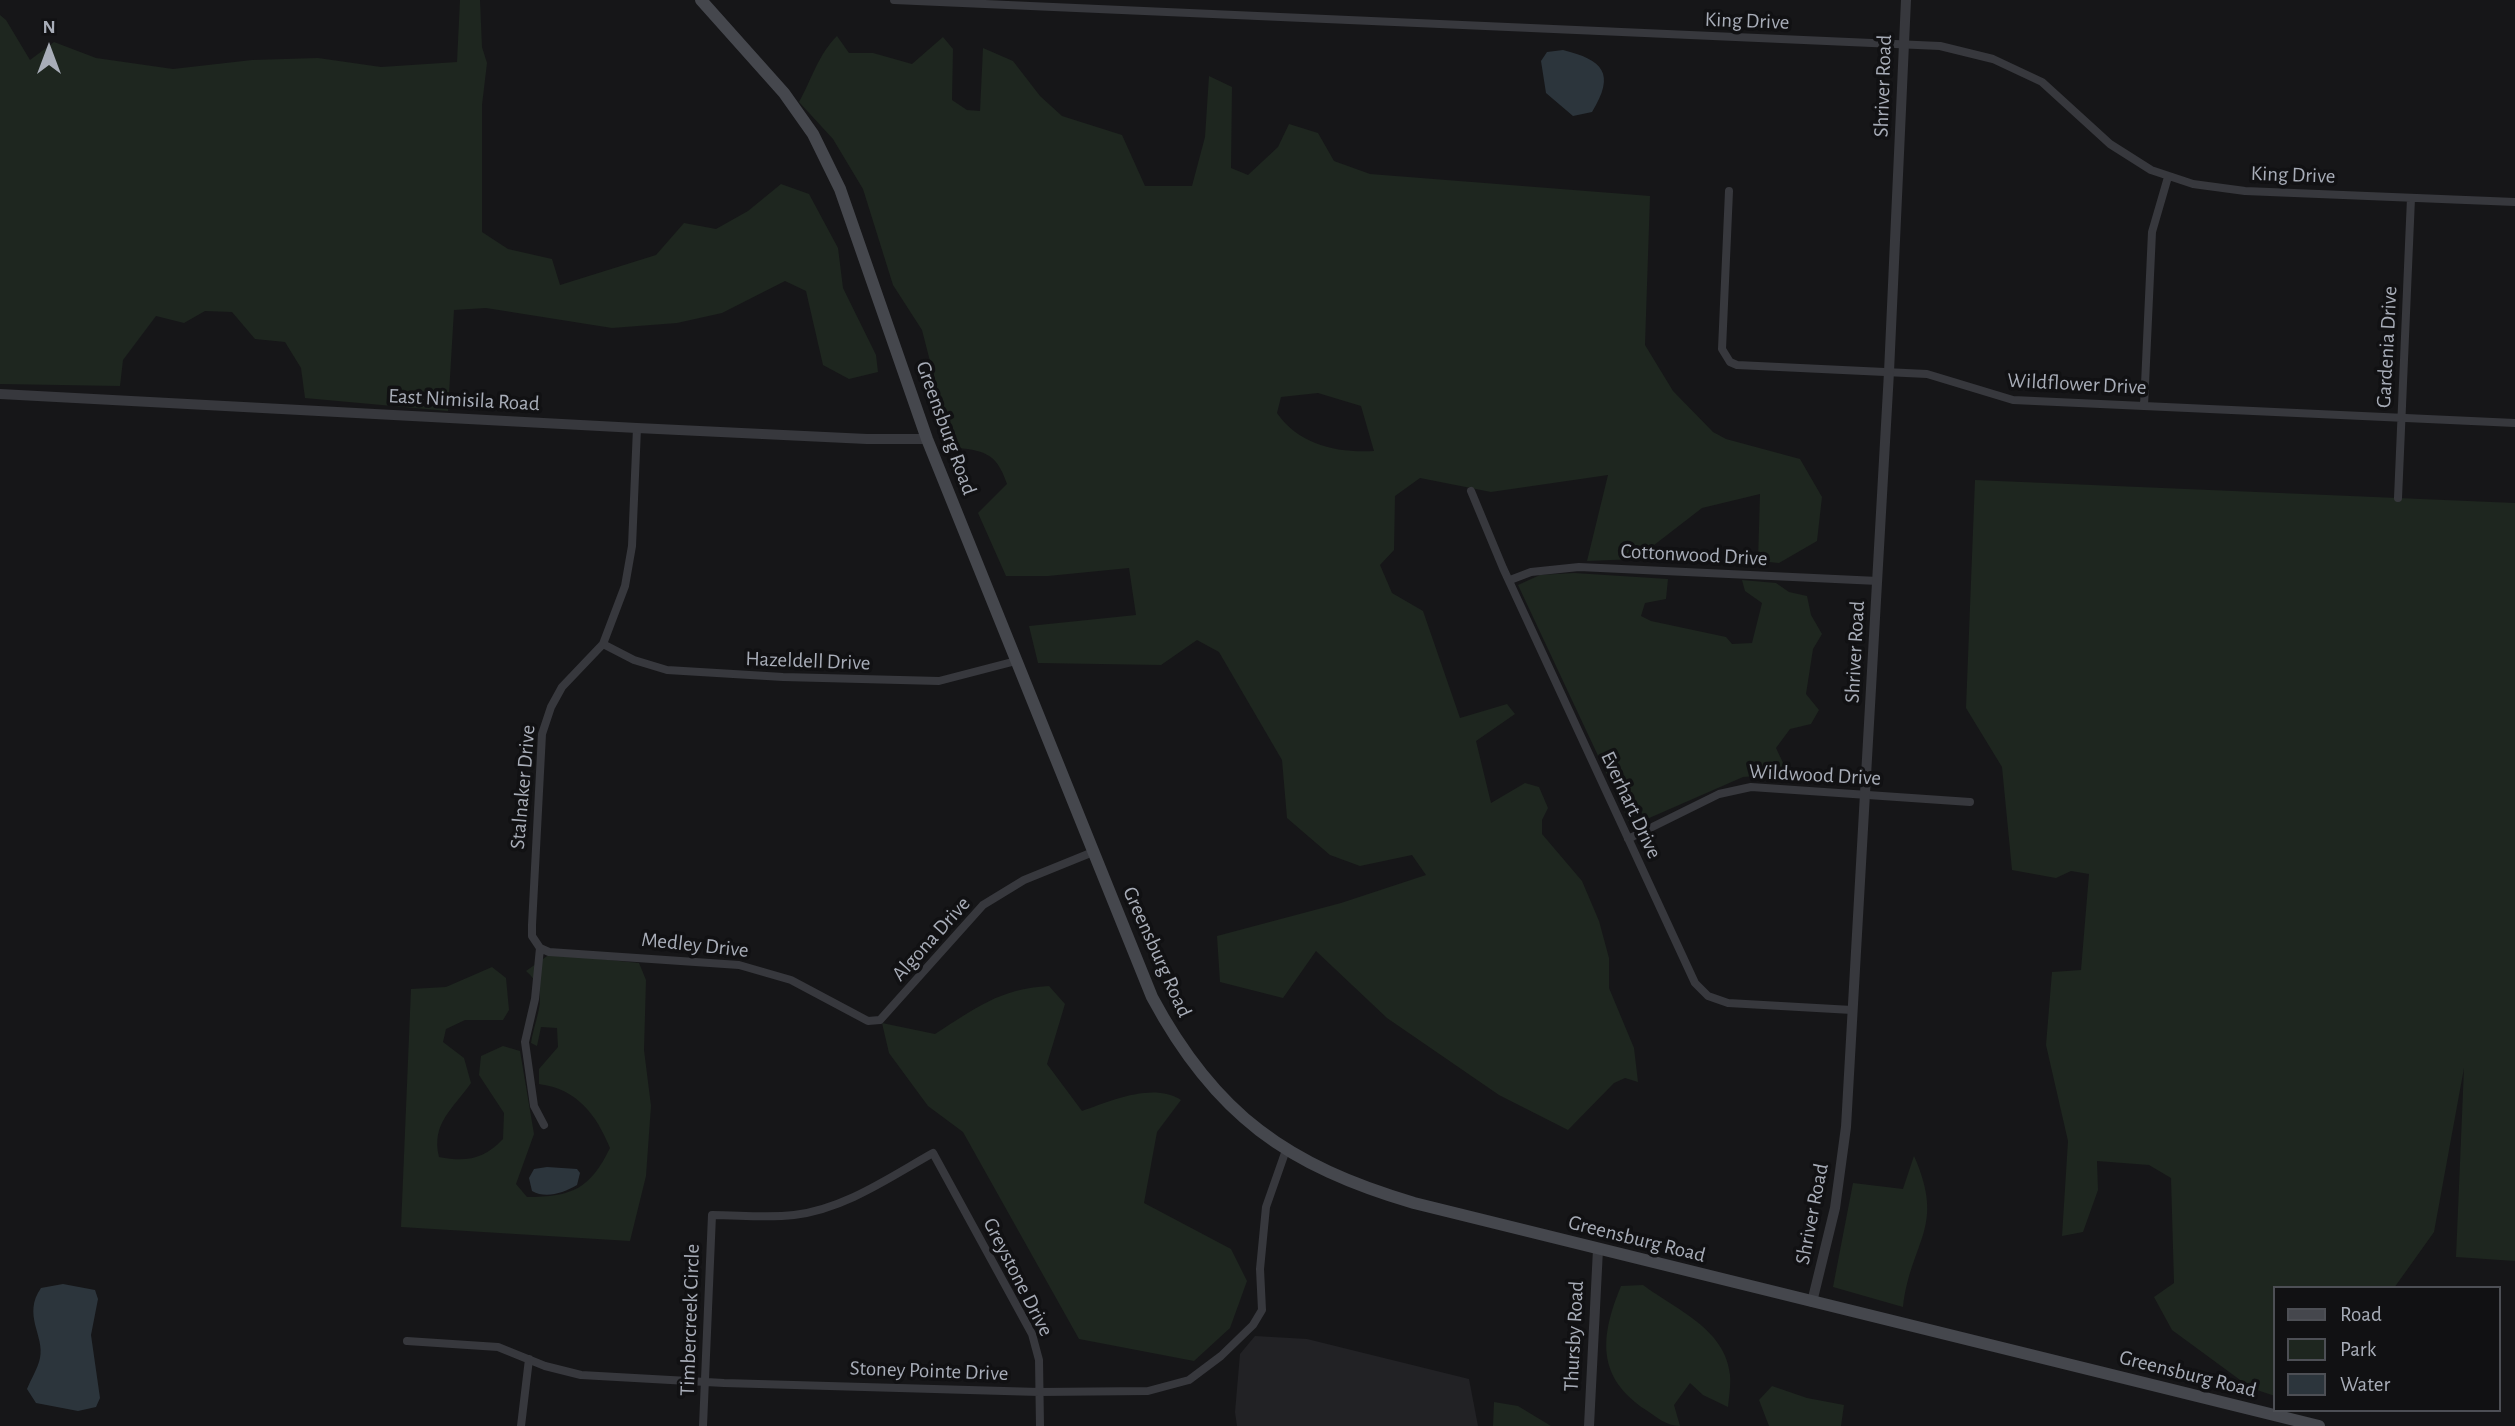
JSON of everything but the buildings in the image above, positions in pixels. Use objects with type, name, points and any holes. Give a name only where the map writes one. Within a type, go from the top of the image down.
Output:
[{"type":"main road","name":"Greensburg Road","points":[[701,0],[784,93],[828,161],[854,223],[927,439],[1152,997],[1180,1045],[1225,1101],[1286,1150],[1332,1175],[1366,1189],[1598,1249],[2319,1426]]},
{"type":"street","name":"King Drive","points":[[894,0],[1904,44],[1967,51],[2018,69],[2059,95],[2110,144],[2168,177],[2245,191],[2515,202]]},
{"type":"street","name":"Shriver Road","points":[[1812,1302],[1839,1188],[1846,1127],[1878,581],[1906,0]]},
{"type":"street","points":[[2144,406],[2152,232],[2168,177]]},
{"type":"street","name":"Wildflower Drive","points":[[1729,191],[1722,341],[1725,356],[1737,365],[1889,372],[1945,378],[1983,393],[2013,400],[2515,422]]},
{"type":"street","name":"Gardenia Drive","points":[[2398,498],[2411,198]]},
{"type":"street","name":"East Nimisila Road","points":[[0,394],[637,428],[867,439],[927,439]]},
{"type":"street","name":"Stalnaker Drive","points":[[544,1125],[534,1106],[525,1042],[535,999],[540,948],[532,936],[532,926],[542,734],[551,707],[562,687],[603,644],[618,606],[629,566],[637,428]]},
{"type":"street","name":"Everhart Drive","points":[[1471,491],[1691,976],[1708,996],[1728,1003],[1852,1010]]},
{"type":"street","name":"Cottonwood Drive","points":[[1510,580],[1531,572],[1579,566],[1878,581]]},
{"type":"street","name":"Hazeldell Drive","points":[[603,644],[634,660],[667,670],[783,677],[939,681],[1016,661]]},
{"type":"street","name":"Wildwood Drive","points":[[1628,839],[1735,789],[1761,787],[1970,802]]},
{"type":"street","name":"Algona Drive","points":[[877,1020],[894,1007],[984,905],[1024,880],[1093,852]]},
{"type":"street","name":"Medley Drive","points":[[540,948],[549,951],[739,965],[791,980],[860,1018],[877,1020]]},
{"type":"street","name":"Stoney Pointe Drive","points":[[407,1341],[498,1347],[582,1375],[1039,1392],[1147,1391],[1189,1380],[1221,1356],[1253,1325],[1262,1310],[1260,1269],[1266,1207],[1286,1150]]},
{"type":"street","name":"Greystone Drive","points":[[712,1215],[794,1215],[822,1209],[849,1199],[933,1153],[1032,1334],[1039,1360],[1040,1426]]},
{"type":"street","name":"Timbercreek Circle","points":[[703,1426],[712,1215]]},
{"type":"street","name":"Thursby Road","points":[[1589,1426],[1598,1249]]},
{"type":"street","points":[[521,1426],[528,1359]]},
{"type":"shaded area","points":[[1255,1336],[1307,1339],[1469,1379],[1478,1426],[1237,1426],[1235,1412],[1240,1354]]},
{"type":"green space","points":[[460,0],[480,0],[482,47],[487,63],[482,105],[482,232],[508,249],[552,259],[560,285],[656,255],[684,223],[716,229],[748,211],[781,184],[809,194],[838,248],[843,288],[876,355],[878,372],[849,379],[823,365],[806,291],[785,281],[722,313],[677,323],[612,328],[486,308],[454,310],[448,411],[305,398],[301,368],[285,342],[255,339],[232,312],[205,311],[184,323],[156,316],[123,360],[120,386],[0,384],[0,15],[6,20],[30,60],[54,42],[96,58],[173,69],[252,60],[318,58],[381,67],[457,62]]},
{"type":"green space","points":[[837,36],[849,53],[873,53],[912,64],[943,37],[953,49],[952,100],[967,110],[980,111],[983,48],[1013,61],[1040,96],[1062,116],[1122,135],[1145,186],[1192,186],[1205,137],[1209,76],[1232,87],[1231,168],[1248,175],[1278,147],[1289,124],[1318,133],[1334,161],[1370,174],[1650,196],[1645,345],[1673,391],[1713,432],[1726,439],[1800,459],[1822,497],[1817,541],[1779,563],[1758,561],[1760,494],[1702,508],[1636,559],[1587,561],[1608,475],[1491,492],[1420,478],[1395,496],[1394,550],[1380,565],[1392,593],[1423,611],[1460,718],[1507,704],[1515,714],[1476,741],[1491,803],[1525,783],[1539,787],[1548,808],[1542,820],[1542,834],[1582,881],[1599,921],[1609,958],[1609,988],[1634,1048],[1638,1082],[1625,1078],[1614,1083],[1568,1130],[1499,1095],[1387,1018],[1316,951],[1283,998],[1220,982],[1217,936],[1341,903],[1426,875],[1412,855],[1360,866],[1330,855],[1287,818],[1282,760],[1219,652],[1197,640],[1161,665],[1038,663],[1029,626],[1136,615],[1129,568],[1048,576],[1006,576],[978,513],[1007,484],[1003,473],[987,455],[952,447],[922,330],[893,285],[863,189],[833,139],[799,102],[830,43]],"holes":[[[1318,393],[1361,406],[1374,451],[1320,445],[1296,433],[1277,413],[1281,397]]]},
{"type":"green space","points":[[1975,480],[2515,503],[2515,1261],[2456,1257],[2464,1068],[2434,1232],[2395,1286],[2274,1286],[2274,1396],[2251,1388],[2172,1330],[2154,1297],[2174,1283],[2171,1178],[2149,1165],[2097,1161],[2098,1190],[2083,1232],[2062,1236],[2068,1141],[2046,1045],[2052,972],[2081,970],[2089,874],[2071,871],[2056,878],[2012,870],[2002,767],[1966,708]]},
{"type":"green space","points":[[1574,573],[1668,579],[1666,599],[1645,603],[1641,616],[1651,621],[1726,637],[1732,644],[1752,643],[1762,603],[1745,591],[1742,580],[1776,583],[1789,592],[1807,596],[1811,615],[1822,634],[1813,649],[1806,694],[1819,710],[1811,724],[1790,729],[1776,748],[1785,767],[1781,774],[1743,777],[1631,826],[1518,585],[1540,575]]},
{"type":"green space","points":[[550,954],[639,963],[646,980],[644,1050],[651,1106],[646,1176],[630,1241],[401,1227],[411,989],[446,987],[492,967],[506,978],[509,1010],[503,1020],[465,1020],[446,1029],[443,1042],[464,1058],[471,1083],[441,1126],[437,1145],[439,1157],[474,1158],[503,1139],[504,1113],[479,1075],[481,1056],[503,1046],[520,1051],[534,1134],[516,1184],[527,1197],[556,1195],[578,1188],[587,1182],[603,1162],[610,1148],[598,1124],[584,1105],[564,1091],[539,1084],[539,1069],[558,1047],[557,1028],[541,1027],[537,1046],[531,1043],[540,996],[534,979],[526,971]]},
{"type":"green space","points":[[1049,986],[1065,1004],[1047,1064],[1082,1111],[1119,1098],[1145,1093],[1170,1095],[1181,1100],[1157,1132],[1144,1203],[1231,1249],[1247,1281],[1230,1328],[1194,1361],[1079,1339],[963,1132],[928,1106],[889,1053],[882,1023],[935,1034],[989,1001],[1016,991]]},
{"type":"green space","points":[[1914,1156],[1923,1180],[1927,1218],[1907,1284],[1903,1307],[1833,1287],[1853,1183],[1903,1189]]},
{"type":"green space","points":[[1643,1285],[1697,1322],[1719,1345],[1730,1375],[1728,1407],[1703,1395],[1690,1383],[1674,1405],[1680,1426],[1675,1426],[1646,1410],[1618,1384],[1607,1355],[1609,1322],[1621,1286]]},
{"type":"green space","points":[[1772,1386],[1807,1398],[1844,1405],[1841,1426],[1769,1426],[1759,1400]]},
{"type":"green space","points":[[1494,1402],[1518,1406],[1551,1426],[1493,1426]]},
{"type":"water","points":[[1563,50],[1588,58],[1601,70],[1603,87],[1592,112],[1573,116],[1546,93],[1541,61],[1547,52]]},
{"type":"water","points":[[534,1169],[577,1169],[580,1173],[577,1185],[554,1194],[543,1195],[532,1191],[529,1178]]},
{"type":"water","points":[[63,1284],[95,1290],[98,1299],[91,1335],[100,1398],[96,1407],[78,1411],[36,1403],[27,1389],[41,1350],[34,1316],[36,1298],[41,1288]]}]
